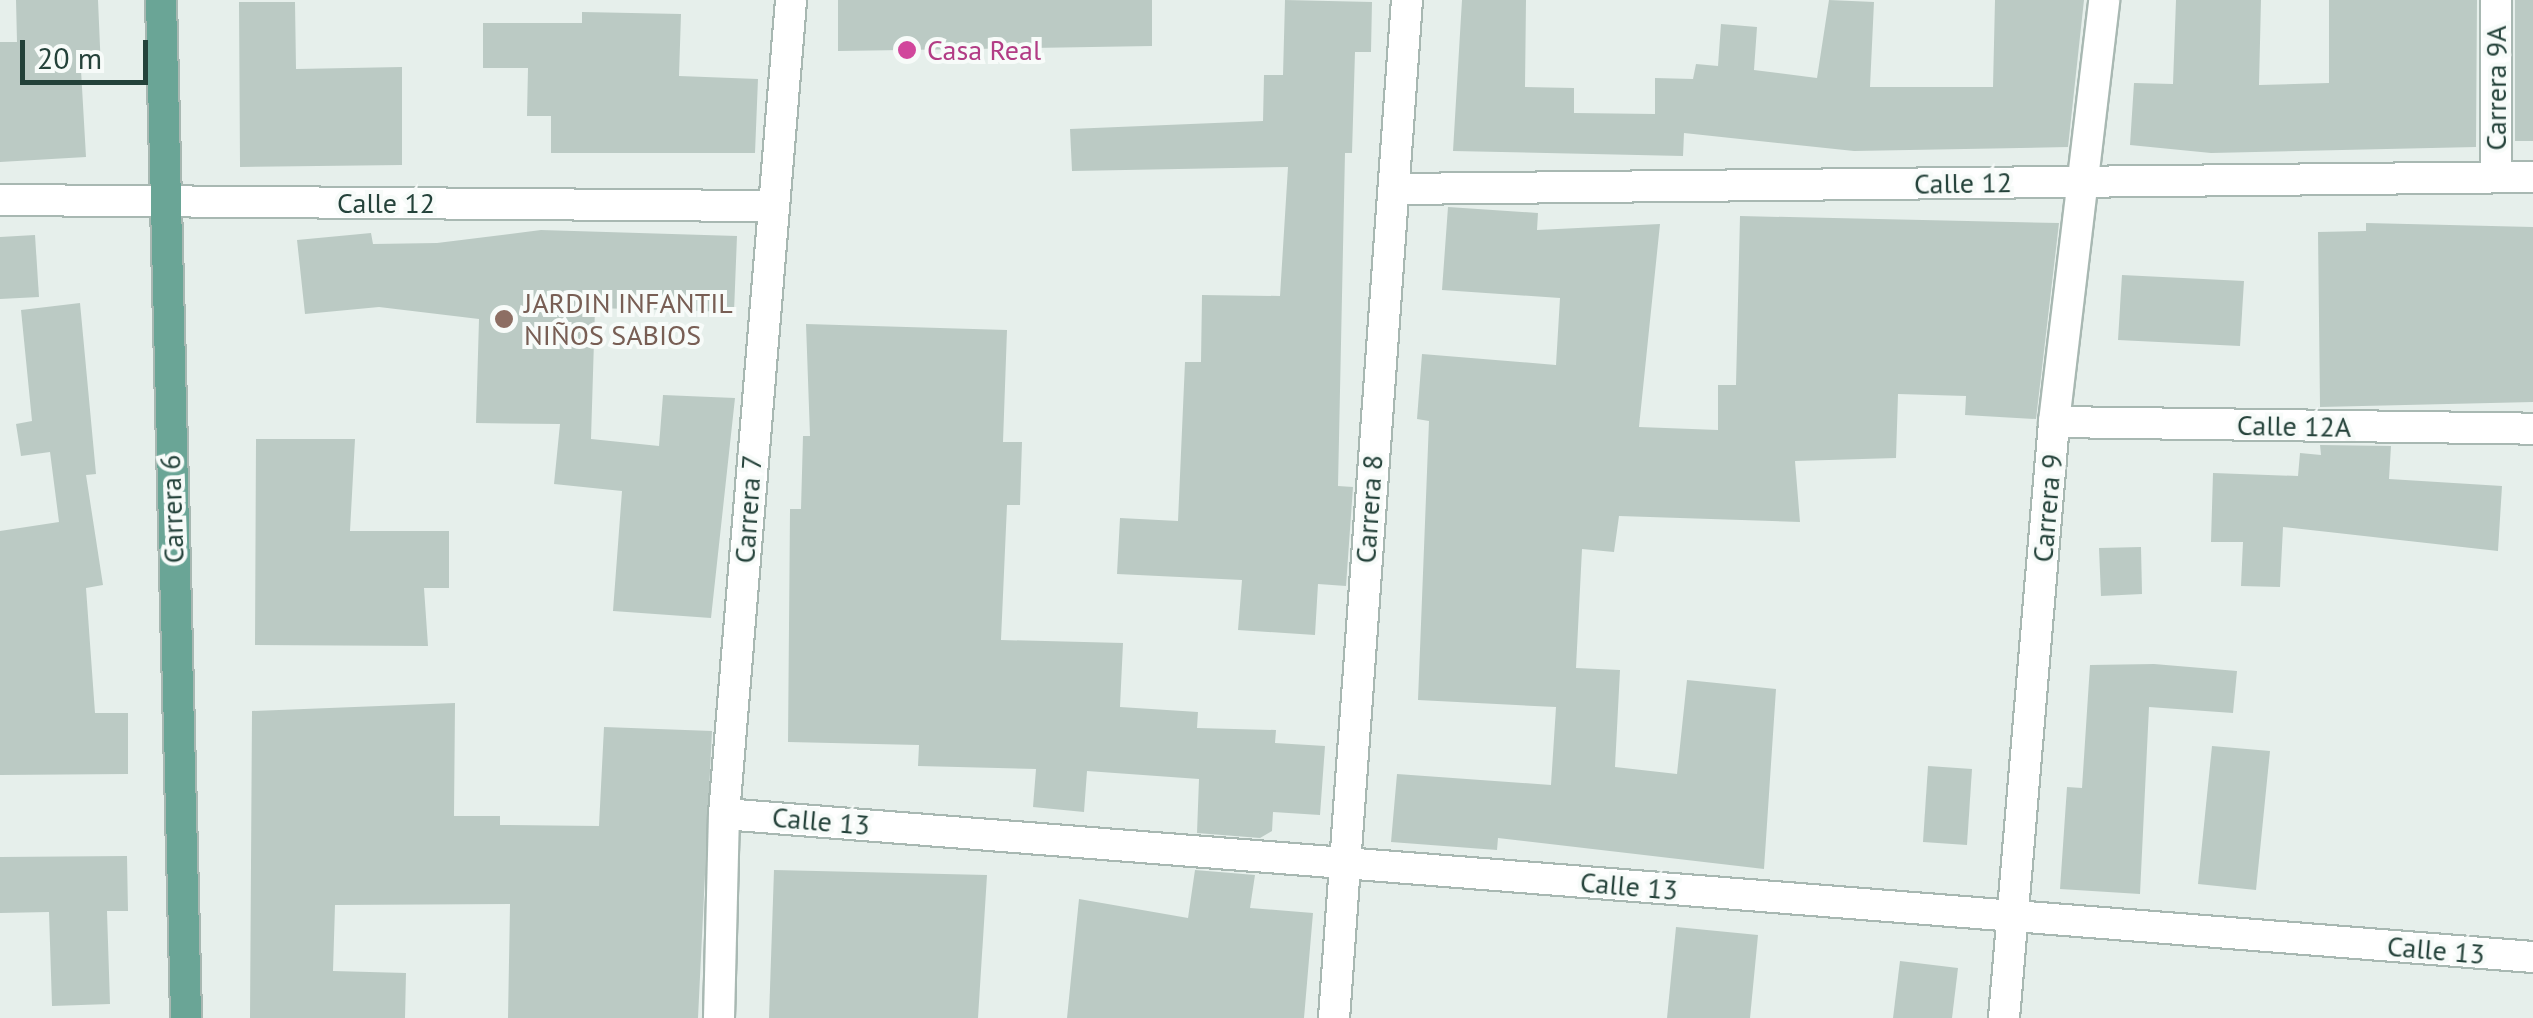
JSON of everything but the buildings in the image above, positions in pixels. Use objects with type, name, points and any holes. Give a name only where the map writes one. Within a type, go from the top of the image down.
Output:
[{"type":"main road","name":"Carrera 6","points":[[161,0],[186,1018]]},
{"type":"street","name":"Carrera 7","points":[[719,1018],[724,814],[791,0]]},
{"type":"street","name":"Carrera 8","points":[[1334,1018],[1342,863],[1407,0]]},
{"type":"street","name":"Carrera 9","points":[[2004,1018],[2054,422],[2104,0]]},
{"type":"street","name":"Carrera 9A","points":[[2496,0],[2496,177]]},
{"type":"street","name":"Calle 12","points":[[1394,188],[2533,176]]},
{"type":"street","name":"Calle 12","points":[[0,200],[772,206]]},
{"type":"street","name":"Calle 12A","points":[[2054,422],[2533,429]]},
{"type":"street","name":"Calle 13","points":[[724,814],[2533,958]]},
{"type":"place","name":"Casa Real","points":[[907,50]]},
{"type":"place","name":"JARDIN INFANTIL NIÑOS SABIOS","points":[[504,319]]}]
